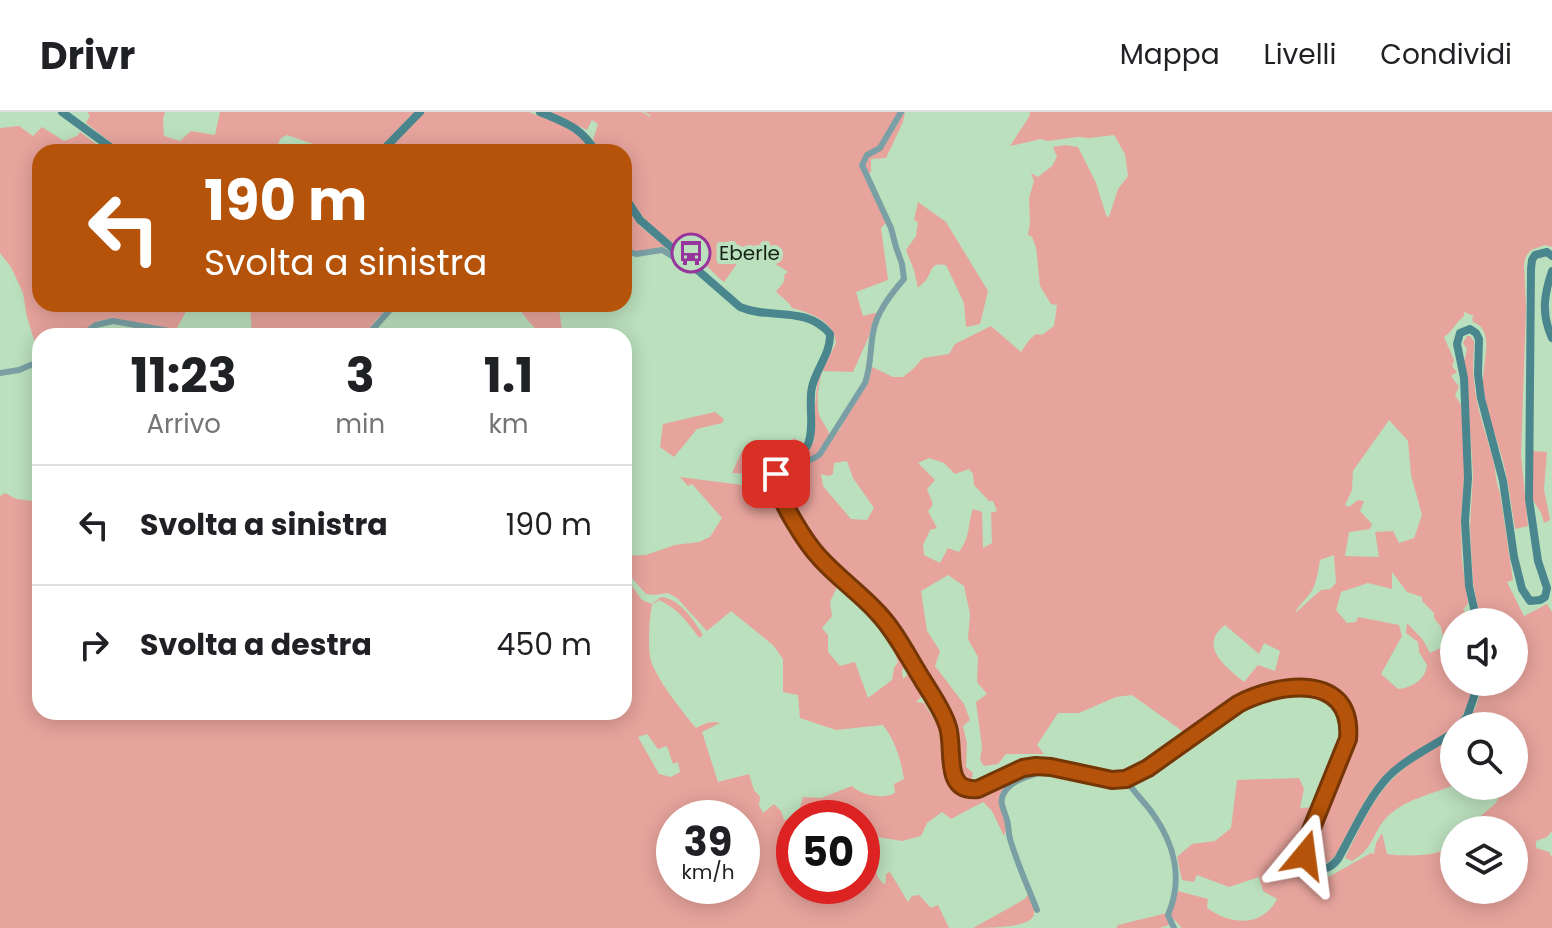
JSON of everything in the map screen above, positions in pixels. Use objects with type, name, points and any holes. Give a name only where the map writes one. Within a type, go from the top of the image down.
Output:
[{"type":"main road","points":[[62,112],[106,144]]},
{"type":"main road","points":[[389,144],[420,112]]},
{"type":"main road","points":[[540,112],[576,128],[591,144]]},
{"type":"main road","points":[[632,208],[640,220],[740,307],[756,312],[804,317],[818,323],[830,334],[828,349],[812,386],[809,443],[798,457],[779,469],[774,479],[812,548],[871,604],[896,637],[944,717],[949,729],[952,770],[963,787],[978,789],[1023,768],[1036,766],[1112,780],[1126,779],[1148,768],[1251,697],[1286,688],[1310,687],[1333,696],[1346,714],[1349,726],[1345,749],[1305,847],[1310,864],[1326,869],[1338,859],[1386,779],[1440,741]]},
{"type":"main road","points":[[1474,608],[1469,586],[1465,521],[1468,478],[1466,421],[1458,338],[1460,333],[1470,329],[1479,339],[1479,387],[1503,481],[1514,557],[1526,597],[1530,601],[1540,600],[1545,597],[1547,588],[1536,548],[1528,479],[1531,269],[1535,255],[1547,252],[1552,256]]},
{"type":"main road","points":[[1552,271],[1544,314],[1552,338]]},
{"type":"street","points":[[798,457],[807,461],[820,454],[865,383],[873,331],[893,290],[904,279],[891,228],[862,165],[867,155],[880,148],[901,112]]},
{"type":"street","points":[[632,253],[662,250],[682,262],[692,264]]},
{"type":"street","points":[[374,328],[388,312]]},
{"type":"street","points":[[92,328],[113,321],[152,328]]},
{"type":"street","points":[[0,373],[32,364]]},
{"type":"street","points":[[1037,910],[1010,837],[1001,799],[1003,793],[1016,782],[1051,767]]},
{"type":"street","points":[[1126,779],[1155,816],[1174,856],[1176,886],[1168,915],[1174,928]]},
{"type":"shaded area","points":[[87,112],[165,112],[164,136],[180,141],[191,131],[215,135],[220,112],[415,112],[385,144],[313,144],[287,135],[279,144],[113,144],[86,123],[90,115]]},
{"type":"shaded area","points":[[424,112],[529,112],[572,129],[586,144],[394,144]]},
{"type":"shaded area","points":[[548,112],[642,112],[650,117],[644,112],[905,112],[886,158],[871,159],[871,172],[864,176],[886,223],[881,228],[888,280],[856,292],[863,316],[879,312],[853,372],[822,371],[836,343],[834,335],[820,319],[792,308],[776,291],[788,272],[747,250],[724,282],[690,251],[669,240],[654,227],[632,203],[632,144],[596,144],[593,140],[598,124],[592,120],[587,130]]},
{"type":"shaded area","points":[[1030,112],[1552,112],[1552,247],[1545,245],[1531,250],[1524,264],[1526,309],[1521,455],[1528,526],[1515,529],[1506,474],[1487,407],[1483,384],[1484,332],[1473,322],[1474,316],[1464,312],[1464,316],[1444,337],[1454,360],[1452,366],[1457,372],[1451,376],[1459,387],[1455,395],[1461,405],[1465,462],[1462,560],[1468,603],[1464,608],[1440,608],[1440,626],[1422,597],[1407,592],[1392,572],[1392,589],[1368,583],[1341,592],[1336,610],[1347,623],[1356,622],[1358,617],[1399,625],[1402,636],[1381,674],[1398,689],[1417,682],[1427,665],[1419,652],[1418,642],[1406,633],[1407,623],[1430,653],[1440,648],[1440,696],[1471,696],[1464,712],[1440,712],[1440,738],[1379,781],[1335,856],[1325,863],[1314,861],[1310,852],[1312,837],[1352,742],[1354,729],[1348,708],[1334,692],[1306,683],[1255,690],[1221,708],[1185,733],[1132,695],[1116,697],[1079,713],[1058,713],[1037,745],[1044,754],[1006,754],[998,764],[984,766],[980,760],[982,747],[976,702],[987,694],[977,682],[978,657],[968,639],[970,614],[964,586],[948,575],[921,591],[927,631],[940,651],[935,666],[964,704],[970,720],[963,726],[967,743],[966,767],[973,773],[971,782],[964,777],[956,762],[955,735],[945,710],[885,615],[856,581],[843,574],[810,538],[780,483],[781,474],[805,457],[814,441],[815,405],[822,371],[818,406],[820,417],[829,434],[839,431],[868,383],[872,367],[893,377],[903,377],[923,358],[949,354],[955,344],[991,326],[1021,352],[1036,334],[1042,335],[1054,326],[1057,305],[1051,304],[1040,286],[1036,247],[1028,235],[1029,198],[1034,181],[1031,173],[1038,177],[1052,166],[1057,157],[1053,147],[1078,147],[1096,183],[1107,218],[1118,189],[1128,176],[1125,154],[1114,135],[1041,139],[1010,146]],"holes":[[[1389,420],[1408,441],[1411,475],[1422,515],[1414,538],[1399,543],[1393,531],[1375,532],[1379,557],[1345,556],[1349,532],[1370,529],[1372,524],[1360,511],[1364,501],[1358,500],[1349,507],[1345,505],[1352,490],[1353,471]],[[929,458],[944,463],[955,474],[969,469],[974,485],[989,501],[993,501],[997,511],[991,513],[992,543],[983,548],[982,512],[973,509],[967,536],[959,552],[948,548],[940,563],[924,555],[923,545],[930,530],[937,528],[928,511],[933,504],[927,489],[935,480],[918,463]],[[847,461],[853,478],[874,508],[867,520],[851,519],[823,486],[821,474],[833,474],[834,463]],[[1334,555],[1336,583],[1330,589],[1321,590],[1295,613],[1313,588],[1320,560]],[[1225,625],[1259,654],[1264,643],[1280,651],[1275,671],[1258,665],[1244,682],[1223,663],[1214,649],[1217,633]]]},
{"type":"shaded area","points":[[19,126],[33,136],[42,127],[64,141],[80,132],[96,144],[32,144],[32,312],[186,312],[177,328],[112,318],[98,321],[88,328],[32,328],[32,333],[23,293],[11,267],[0,253],[0,128]]},
{"type":"shaded area","points":[[918,202],[946,222],[988,291],[980,324],[966,327],[964,303],[946,265],[934,266],[918,288],[906,250],[916,236],[918,222],[914,220]]},
{"type":"shaded area","points":[[632,214],[641,227],[667,248],[632,250]]},
{"type":"shaded area","points":[[250,312],[384,312],[370,328],[252,328]]},
{"type":"shaded area","points":[[522,312],[559,312],[562,328],[536,328]]},
{"type":"shaded area","points":[[1467,336],[1474,341],[1473,371],[1477,399],[1500,493],[1513,580],[1507,582],[1520,608],[1478,608],[1473,583],[1470,527],[1473,474],[1464,362],[1467,349],[1463,343]]},
{"type":"shaded area","points":[[715,412],[724,419],[722,423],[697,429],[674,457],[660,447],[663,424]]},
{"type":"shaded area","points":[[794,438],[803,444],[794,454],[773,467],[770,482],[808,552],[838,585],[830,602],[832,616],[822,628],[828,635],[828,652],[840,666],[855,662],[868,698],[892,680],[898,662],[889,637],[906,663],[902,671],[903,679],[908,674],[915,677],[922,696],[916,702],[924,703],[945,737],[948,782],[954,789],[966,794],[979,794],[1019,775],[1041,770],[1011,783],[1001,795],[1006,823],[1004,836],[992,811],[983,802],[951,819],[942,812],[927,823],[921,836],[902,841],[880,837],[880,800],[802,800],[803,797],[821,798],[852,786],[873,796],[895,793],[894,784],[904,779],[897,750],[883,725],[836,730],[800,718],[798,695],[783,692],[783,659],[773,645],[731,611],[707,631],[677,598],[668,593],[646,594],[632,578],[632,556],[699,542],[710,537],[722,518],[692,484],[688,486],[680,477],[742,485],[746,474],[732,473],[741,453],[755,450],[755,442],[767,440],[786,446]]},
{"type":"shaded area","points":[[1532,451],[1547,452],[1544,489],[1550,520],[1544,523],[1533,500]]},
{"type":"shaded area","points":[[5,493],[16,499],[32,501],[32,720],[632,720],[632,586],[642,600],[652,604],[661,597],[680,606],[703,635],[699,638],[672,607],[659,600],[652,605],[649,651],[657,674],[696,728],[711,722],[720,723],[702,732],[718,782],[749,774],[760,797],[760,800],[656,800],[656,904],[760,904],[760,807],[763,813],[774,804],[776,904],[880,904],[880,880],[885,885],[886,874],[890,872],[908,902],[912,896],[919,895],[931,908],[938,905],[949,928],[0,928],[0,496]],"holes":[[[647,734],[658,749],[667,746],[673,764],[678,762],[680,772],[671,777],[659,774],[638,737]]]},
{"type":"shaded area","points":[[1547,604],[1552,612],[1552,831],[1547,837],[1536,841],[1536,848],[1549,852],[1552,857],[1552,928],[1182,928],[1170,915],[1178,891],[1208,899],[1207,908],[1236,920],[1255,919],[1271,908],[1277,899],[1263,891],[1259,877],[1229,887],[1197,875],[1194,882],[1182,880],[1177,857],[1192,844],[1215,841],[1231,828],[1237,780],[1299,778],[1304,789],[1300,808],[1316,807],[1301,844],[1305,866],[1303,875],[1327,878],[1374,854],[1382,833],[1387,854],[1431,854],[1440,851],[1440,904],[1528,904],[1528,816],[1481,816],[1497,800],[1528,800],[1528,712],[1473,712],[1479,696],[1528,696],[1528,614]]},
{"type":"shaded area","points":[[1440,745],[1440,790],[1396,809],[1383,821],[1359,856],[1352,861],[1345,858],[1383,790],[1413,762]]},
{"type":"shaded area","points":[[1028,894],[1034,914],[1031,919],[1009,926],[973,928],[1025,899]]},
{"type":"shaded area","points":[[1167,913],[1169,925],[1160,928],[1116,928],[1118,925]]},
{"type":"place","name":"Eberle","points":[[691,253]]},
{"type":"route","points":[[776,474],[774,479],[779,493],[812,548],[881,615],[924,683],[949,729],[952,770],[963,787],[978,789],[1023,768],[1036,766],[1112,780],[1126,779],[1148,768],[1251,697],[1298,687],[1323,690],[1333,696],[1346,714],[1348,739],[1307,840],[1305,855]]}]
